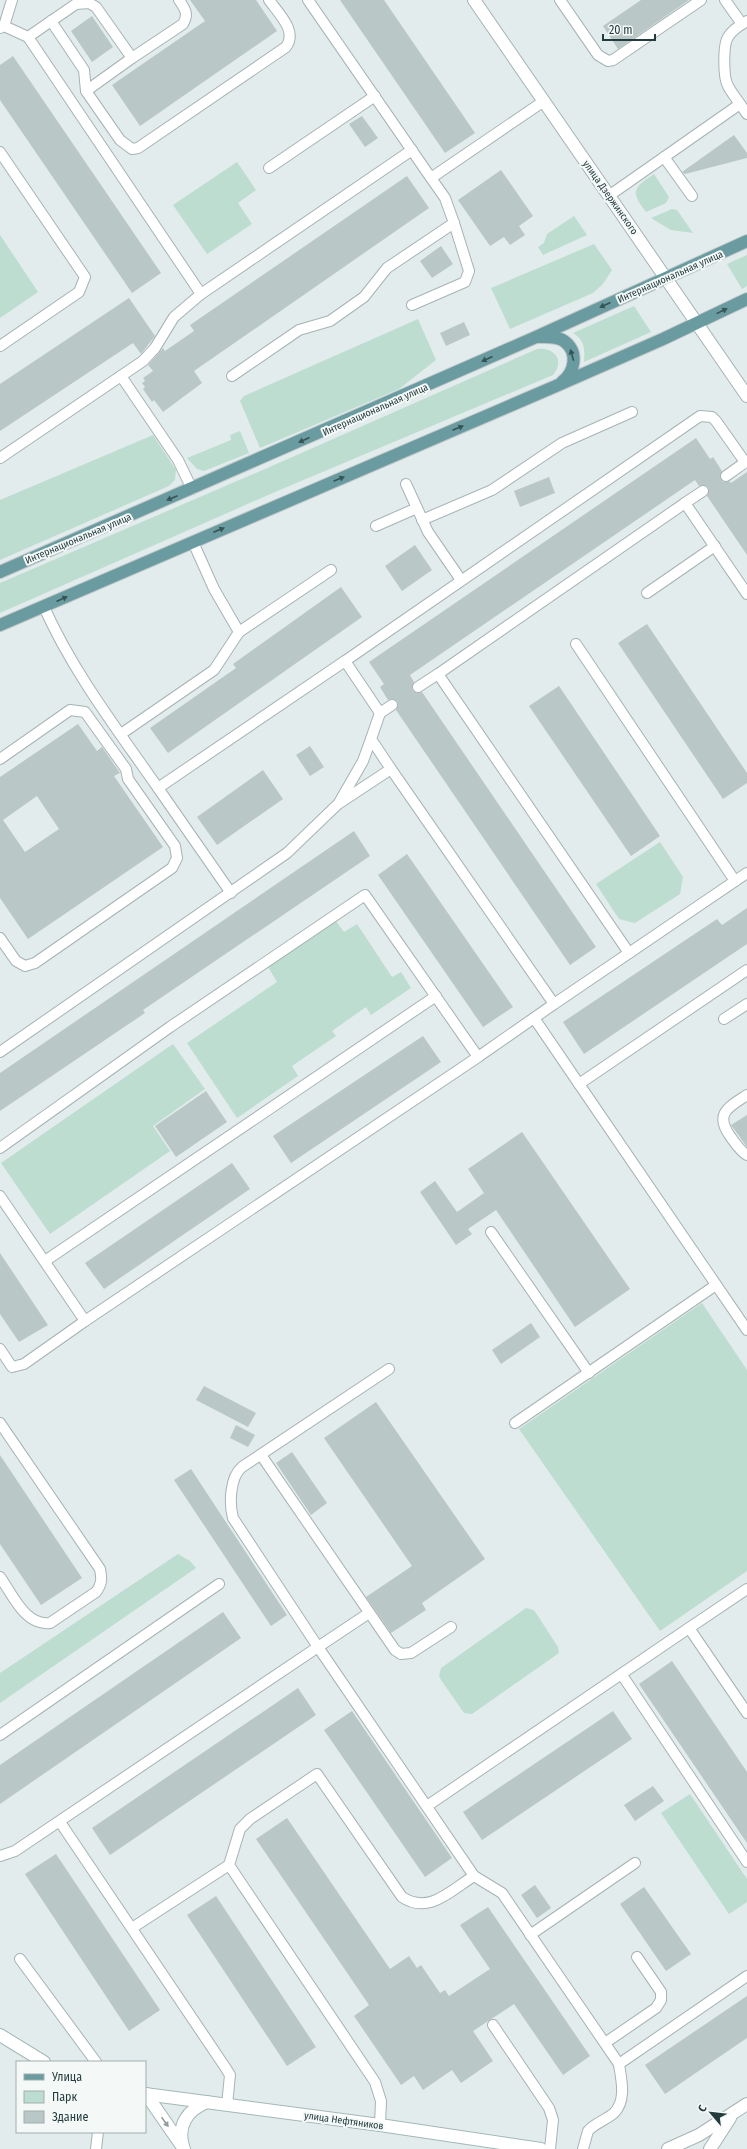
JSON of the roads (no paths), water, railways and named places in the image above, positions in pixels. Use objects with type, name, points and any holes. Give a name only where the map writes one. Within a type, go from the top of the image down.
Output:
[{"type":"main road","name":"Интернациональная улица","points":[[0,572],[536,337],[747,241]]},
{"type":"main road","points":[[0,625],[556,386],[698,323],[747,298]]},
{"type":"main road","points":[[536,337],[558,338],[564,341],[571,349],[574,357],[572,369],[566,379],[556,386]]},
{"type":"street","name":"улица Дзержинского","points":[[474,0],[610,195],[747,396]]},
{"type":"street","points":[[0,2035],[42,2061]]},
{"type":"street","name":"улица Нефтяников","points":[[146,2094],[380,2125],[502,2146],[541,2149]]},
{"type":"street","name":"улица Нефтяников","points":[[146,2095],[184,2148]]},
{"type":"street","points":[[184,2148],[181,2138],[183,2123],[192,2109],[207,2102]]},
{"type":"street","points":[[668,2149],[699,2135],[747,2104]]},
{"type":"street","points":[[710,2149],[732,2114]]},
{"type":"lane","points":[[12,0],[2,27],[28,37],[202,294]]},
{"type":"lane","points":[[86,91],[183,24],[186,18],[186,12],[179,0]]},
{"type":"lane","points":[[51,21],[84,70],[86,91],[120,140],[132,149],[138,148],[286,47],[291,38],[290,30],[269,0]]},
{"type":"lane","points":[[308,0],[445,198],[454,223],[469,271],[468,278],[464,282],[412,305]]},
{"type":"lane","points":[[560,0],[598,55],[608,61],[613,60],[701,0]]},
{"type":"lane","points":[[725,0],[744,23],[727,37],[725,78],[728,86],[747,114]]},
{"type":"lane","points":[[28,37],[76,4],[89,3],[96,7],[132,58]]},
{"type":"lane","points":[[268,168],[375,96]]},
{"type":"lane","points":[[431,178],[544,101]]},
{"type":"lane","points":[[610,195],[740,104]]},
{"type":"lane","points":[[0,458],[143,361],[155,348],[174,317],[202,294],[412,150]]},
{"type":"lane","points":[[0,152],[85,277],[79,292],[0,346]]},
{"type":"lane","points":[[664,157],[692,196]]},
{"type":"lane","points":[[232,376],[299,330],[330,321],[364,298],[387,268],[454,223]]},
{"type":"lane","points":[[121,376],[178,460],[192,489]]},
{"type":"lane","points":[[422,520],[492,490],[562,443],[632,412]]},
{"type":"lane","points":[[158,788],[700,416],[712,418],[716,421],[746,462],[726,476]]},
{"type":"lane","points":[[406,484],[428,532],[461,580]]},
{"type":"lane","points":[[418,687],[703,491]]},
{"type":"lane","points":[[685,503],[747,594]]},
{"type":"lane","points":[[376,526],[417,508]]},
{"type":"lane","points":[[193,542],[214,589],[239,632]]},
{"type":"lane","points":[[647,592],[715,546]]},
{"type":"lane","points":[[121,734],[214,670],[239,632],[331,570]]},
{"type":"lane","points":[[44,607],[68,656],[231,893]]},
{"type":"lane","points":[[576,644],[735,881]]},
{"type":"lane","points":[[345,661],[380,713]]},
{"type":"lane","points":[[438,674],[629,953]]},
{"type":"lane","points":[[338,804],[353,781],[371,739],[380,713],[392,705]]},
{"type":"lane","points":[[0,759],[70,710],[85,712],[126,769],[128,779],[175,846],[177,858],[172,868],[35,963],[25,966],[16,960],[0,938]]},
{"type":"lane","points":[[371,739],[554,1004]]},
{"type":"lane","points":[[0,1052],[288,853],[338,804],[391,769]]},
{"type":"lane","points":[[2,1355],[12,1367],[24,1364],[85,1321],[478,1057],[747,873]]},
{"type":"lane","points":[[0,1148],[170,1027],[364,895],[478,1057]]},
{"type":"lane","points":[[579,1084],[747,970]]},
{"type":"lane","points":[[45,1261],[436,996]]},
{"type":"lane","points":[[724,1019],[747,1004]]},
{"type":"lane","points":[[534,1018],[747,1330]]},
{"type":"lane","points":[[747,1095],[727,1109],[722,1120],[723,1126],[733,1140],[747,1155]]},
{"type":"lane","points":[[0,1196],[85,1321]]},
{"type":"lane","points":[[491,1232],[589,1373]]},
{"type":"lane","points":[[515,1423],[716,1285]]},
{"type":"lane","points":[[389,1369],[238,1470],[233,1478],[231,1511],[233,1518],[318,1647],[474,1876],[502,1894],[619,2064],[622,2092],[621,2103],[614,2113],[588,2131],[584,2149]]},
{"type":"lane","points":[[0,1423],[100,1569],[102,1578],[101,1585],[96,1592],[50,1622],[43,1624],[30,1618],[0,1577]]},
{"type":"lane","points":[[261,1455],[395,1650],[401,1654],[411,1653],[451,1628]]},
{"type":"lane","points":[[0,1735],[219,1584]]},
{"type":"lane","points":[[427,1806],[747,1589]]},
{"type":"lane","points":[[0,1856],[15,1852],[369,1613]]},
{"type":"lane","points":[[689,1628],[747,1713]]},
{"type":"lane","points":[[622,1675],[747,1862]]},
{"type":"lane","points":[[132,1928],[229,1865],[240,1829],[250,1819],[317,1774],[402,1897],[417,1904],[434,1902],[474,1876]]},
{"type":"lane","points":[[60,1822],[230,2075],[227,2105]]},
{"type":"lane","points":[[530,1935],[635,1863]]},
{"type":"lane","points":[[229,1865],[375,2082],[381,2101],[380,2125]]},
{"type":"lane","points":[[605,2043],[656,2008],[661,2000],[661,1992],[637,1957]]},
{"type":"lane","points":[[20,1959],[95,2061]]},
{"type":"lane","points":[[619,2064],[747,1976]]},
{"type":"lane","points":[[493,2025],[549,2108],[553,2120],[550,2149]]},
{"type":"lane","points":[[96,2149],[98,2133]]}]
